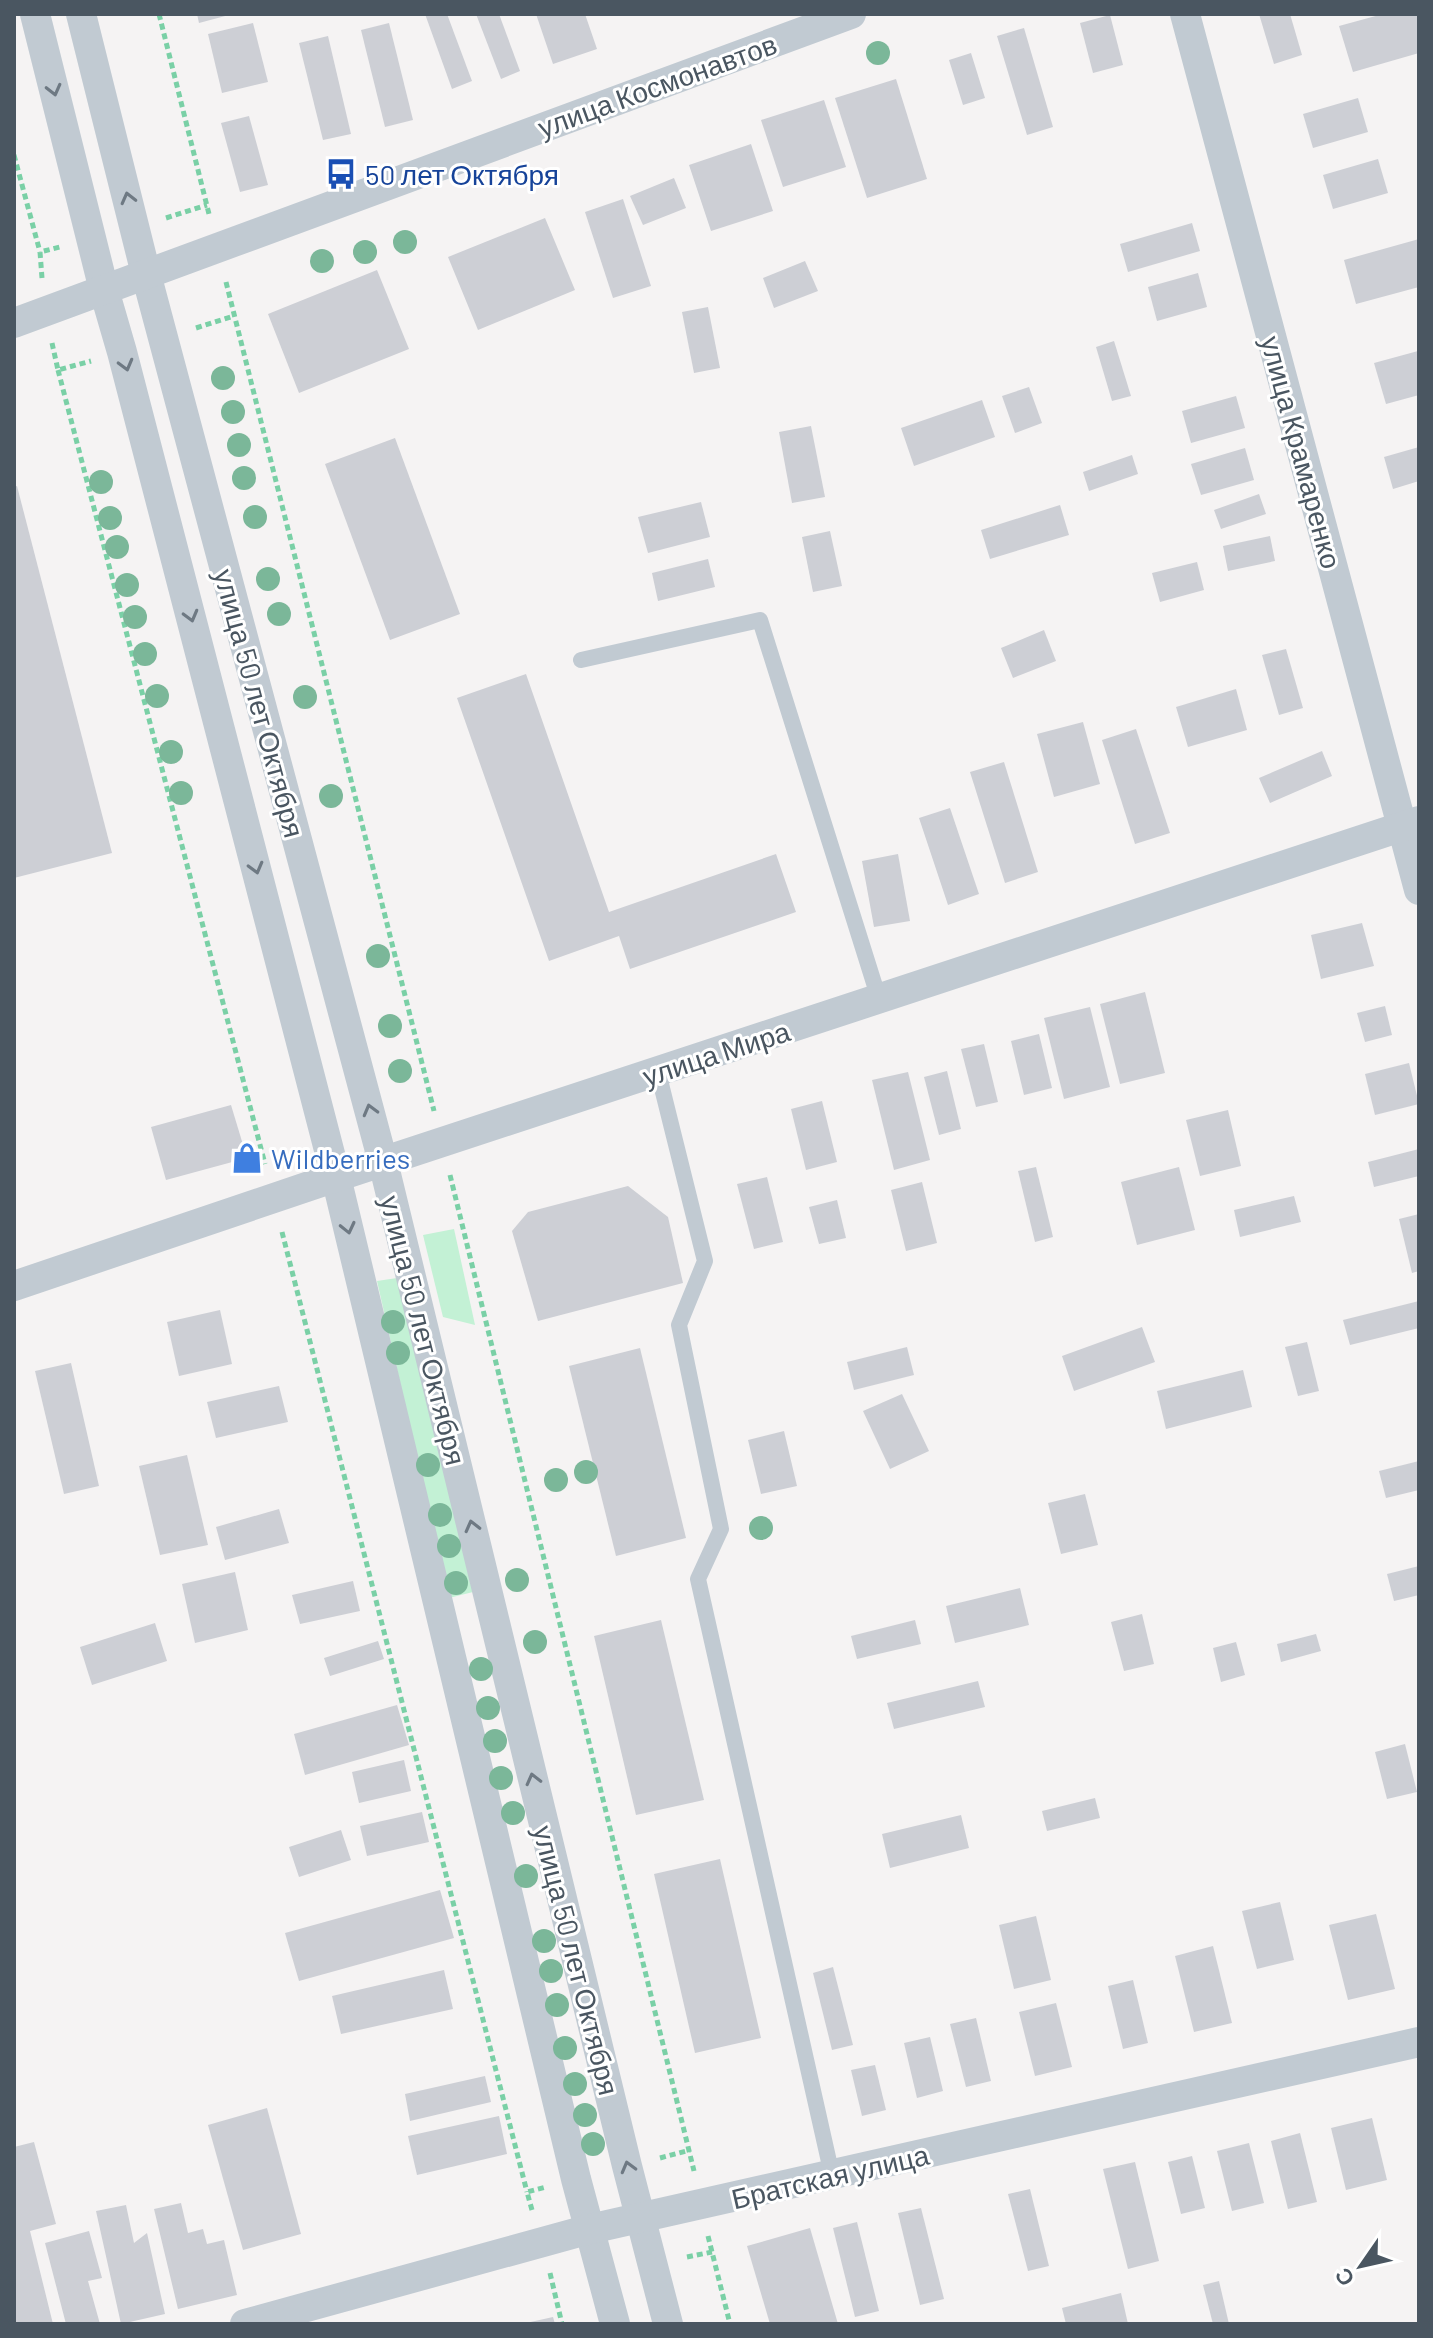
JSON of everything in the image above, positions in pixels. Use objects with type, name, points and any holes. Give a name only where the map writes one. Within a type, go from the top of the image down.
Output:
[{"type":"street","name":"улица 50 лет Октября","points":[[35,14],[336,1177],[572,2164],[615,2324]]},
{"type":"street","name":"улица 50 лет Октября","points":[[81,14],[146,274],[383,1162],[668,2324]]},
{"type":"street","name":"улица Космонавтов","points":[[14,323],[851,14]]},
{"type":"street","name":"улица Крамаренко","points":[[1185,14],[1411,823],[1419,890]]},
{"type":"street","name":"улица Мира","points":[[14,1286],[1411,823]]},
{"type":"street","name":"Братская улица","points":[[245,2324],[590,2229],[1419,2042]]},
{"type":"lane","points":[[581,660],[760,620],[879,999]]},
{"type":"lane","points":[[658,1072],[705,1261],[679,1325],[721,1529],[698,1579],[832,2175]]},
{"type":"path","points":[[14,155],[40,252]]},
{"type":"path","points":[[58,370],[274,1199],[527,2192]]},
{"type":"green space","points":[[454,1229],[475,1325],[443,1317],[423,1235]]},
{"type":"green space","points":[[397,1278],[473,1592],[449,1598],[377,1281]]},
{"type":"building","points":[[197,14],[229,14],[229,15],[199,23]]},
{"type":"building","points":[[425,14],[447,14],[472,81],[452,89]]},
{"type":"building","points":[[476,14],[499,14],[520,71],[501,79]]},
{"type":"building","points":[[536,14],[585,14],[597,49],[553,64]]},
{"type":"building","points":[[1259,14],[1290,14],[1302,55],[1274,64]]},
{"type":"building","points":[[1383,14],[1419,14],[1419,53],[1353,72],[1339,26]]},
{"type":"building","points":[[1110,15],[1123,65],[1093,73],[1080,23]]},
{"type":"building","points":[[253,23],[268,82],[222,93],[208,34]]},
{"type":"building","points":[[389,23],[413,120],[385,127],[361,30]]},
{"type":"building","points":[[1024,28],[1053,127],[1027,135],[997,36]]},
{"type":"building","points":[[328,36],[351,134],[323,140],[299,43]]},
{"type":"building","points":[[971,53],[985,98],[963,105],[949,60]]},
{"type":"building","points":[[896,79],[927,179],[867,198],[835,98]]},
{"type":"building","points":[[1358,98],[1368,132],[1313,148],[1303,114]]},
{"type":"building","points":[[824,100],[846,167],[783,187],[761,120]]},
{"type":"building","points":[[249,116],[268,185],[240,192],[221,123]]},
{"type":"building","points":[[751,144],[773,211],[711,231],[689,165]]},
{"type":"building","points":[[1378,159],[1388,193],[1333,209],[1323,175]]},
{"type":"building","points":[[674,178],[686,208],[643,225],[630,196]]},
{"type":"building","points":[[623,199],[651,286],[613,298],[585,212]]},
{"type":"building","points":[[545,218],[575,290],[478,330],[448,257]]},
{"type":"building","points":[[1192,223],[1200,251],[1128,272],[1120,244]]},
{"type":"building","points":[[1419,239],[1419,287],[1356,304],[1344,260]]},
{"type":"building","points":[[805,261],[818,291],[774,308],[763,278]]},
{"type":"building","points":[[377,270],[409,349],[299,393],[268,314]]},
{"type":"building","points":[[1198,273],[1207,307],[1157,321],[1148,287]]},
{"type":"building","points":[[708,307],[720,368],[694,373],[682,312]]},
{"type":"building","points":[[1114,341],[1131,396],[1112,401],[1096,347]]},
{"type":"building","points":[[1418,351],[1419,395],[1386,404],[1374,363]]},
{"type":"building","points":[[1029,387],[1042,423],[1015,433],[1002,396]]},
{"type":"building","points":[[1236,396],[1245,428],[1191,443],[1182,411]]},
{"type":"building","points":[[982,400],[995,437],[914,466],[901,428]]},
{"type":"building","points":[[811,426],[825,497],[792,503],[779,432]]},
{"type":"building","points":[[395,438],[460,614],[390,640],[325,464]]},
{"type":"building","points":[[1419,447],[1419,481],[1393,489],[1384,457]]},
{"type":"building","points":[[1245,448],[1254,480],[1201,495],[1191,464]]},
{"type":"building","points":[[1132,455],[1138,474],[1089,491],[1083,472]]},
{"type":"building","points":[[17,486],[112,853],[14,878],[14,487]]},
{"type":"building","points":[[1259,494],[1266,514],[1221,529],[1214,510]]},
{"type":"building","points":[[701,502],[710,537],[648,553],[638,517]]},
{"type":"building","points":[[1060,505],[1069,535],[990,559],[981,530]]},
{"type":"building","points":[[830,531],[842,586],[813,592],[802,537]]},
{"type":"building","points":[[1270,536],[1275,561],[1228,571],[1223,546]]},
{"type":"building","points":[[708,559],[715,587],[658,601],[652,573]]},
{"type":"building","points":[[1197,562],[1204,590],[1160,602],[1152,573]]},
{"type":"building","points":[[1044,630],[1056,661],[1013,678],[1001,648]]},
{"type":"building","points":[[1286,649],[1303,708],[1279,715],[1262,655]]},
{"type":"building","points":[[526,674],[609,912],[776,854],[796,912],[630,969],[619,936],[549,961],[457,698]]},
{"type":"building","points":[[1236,689],[1247,730],[1188,747],[1176,707]]},
{"type":"building","points":[[1083,722],[1100,784],[1054,797],[1037,734]]},
{"type":"building","points":[[1136,729],[1170,833],[1135,844],[1102,740]]},
{"type":"building","points":[[1322,751],[1332,776],[1270,803],[1259,778]]},
{"type":"building","points":[[1004,762],[1038,872],[1005,883],[970,772]]},
{"type":"building","points":[[950,808],[979,894],[948,905],[919,818]]},
{"type":"building","points":[[898,854],[910,921],[874,927],[862,861]]},
{"type":"building","points":[[1362,923],[1374,966],[1321,979],[1311,935]]},
{"type":"building","points":[[1145,992],[1165,1073],[1120,1084],[1100,1004]]},
{"type":"building","points":[[1385,1006],[1392,1035],[1365,1042],[1357,1013]]},
{"type":"building","points":[[1090,1007],[1110,1087],[1064,1099],[1044,1018]]},
{"type":"building","points":[[1039,1034],[1052,1088],[1024,1095],[1011,1041]]},
{"type":"building","points":[[984,1044],[998,1102],[976,1107],[961,1049]]},
{"type":"building","points":[[1409,1063],[1419,1104],[1375,1115],[1365,1074]]},
{"type":"building","points":[[947,1071],[961,1129],[939,1135],[924,1077]]},
{"type":"building","points":[[908,1072],[930,1160],[894,1170],[872,1080]]},
{"type":"building","points":[[822,1101],[837,1162],[806,1170],[791,1109]]},
{"type":"building","points":[[231,1105],[247,1158],[166,1180],[151,1127]]},
{"type":"building","points":[[1228,1110],[1241,1166],[1200,1176],[1186,1120]]},
{"type":"building","points":[[1419,1149],[1419,1176],[1374,1187],[1368,1162]]},
{"type":"building","points":[[1036,1167],[1053,1237],[1035,1242],[1018,1171]]},
{"type":"building","points":[[1179,1167],[1195,1230],[1137,1245],[1121,1182]]},
{"type":"building","points":[[767,1177],[783,1242],[754,1249],[737,1184]]},
{"type":"building","points":[[922,1182],[937,1243],[906,1251],[891,1190]]},
{"type":"building","points":[[628,1186],[668,1217],[683,1283],[538,1321],[512,1231],[528,1212]]},
{"type":"building","points":[[1294,1196],[1301,1222],[1240,1237],[1234,1210]]},
{"type":"building","points":[[837,1200],[846,1238],[819,1244],[809,1207]]},
{"type":"building","points":[[1419,1214],[1419,1271],[1412,1273],[1399,1219]]},
{"type":"building","points":[[1419,1301],[1419,1328],[1350,1345],[1343,1320]]},
{"type":"building","points":[[220,1310],[232,1364],[179,1376],[167,1322]]},
{"type":"building","points":[[1142,1327],[1155,1362],[1074,1391],[1062,1356]]},
{"type":"building","points":[[1307,1342],[1319,1391],[1298,1396],[1285,1347]]},
{"type":"building","points":[[907,1347],[914,1375],[854,1390],[847,1362]]},
{"type":"building","points":[[640,1348],[686,1538],[616,1556],[569,1366]]},
{"type":"building","points":[[71,1363],[99,1486],[64,1494],[35,1371]]},
{"type":"building","points":[[1243,1370],[1252,1407],[1166,1429],[1157,1391]]},
{"type":"building","points":[[279,1386],[288,1422],[216,1438],[207,1402]]},
{"type":"building","points":[[902,1394],[929,1451],[890,1469],[863,1411]]},
{"type":"building","points":[[784,1431],[797,1486],[761,1494],[748,1440]]},
{"type":"building","points":[[187,1455],[208,1545],[160,1555],[139,1466]]},
{"type":"building","points":[[1419,1461],[1419,1490],[1386,1498],[1379,1471]]},
{"type":"building","points":[[1085,1494],[1098,1545],[1061,1554],[1048,1503]]},
{"type":"building","points":[[279,1509],[289,1543],[225,1560],[216,1527]]},
{"type":"building","points":[[1419,1566],[1419,1595],[1394,1601],[1387,1574]]},
{"type":"building","points":[[235,1572],[248,1630],[195,1643],[182,1584]]},
{"type":"building","points":[[353,1581],[360,1611],[300,1624],[292,1595]]},
{"type":"building","points":[[1020,1588],[1029,1625],[955,1643],[946,1606]]},
{"type":"building","points":[[1142,1614],[1154,1664],[1124,1671],[1111,1622]]},
{"type":"building","points":[[661,1620],[704,1800],[636,1815],[594,1636]]},
{"type":"building","points":[[915,1620],[921,1644],[857,1659],[851,1636]]},
{"type":"building","points":[[155,1623],[167,1661],[92,1685],[80,1647]]},
{"type":"building","points":[[1316,1634],[1321,1651],[1281,1662],[1277,1644]]},
{"type":"building","points":[[378,1641],[384,1659],[330,1676],[324,1658]]},
{"type":"building","points":[[1236,1642],[1245,1675],[1221,1682],[1213,1648]]},
{"type":"building","points":[[978,1681],[985,1707],[894,1729],[887,1703]]},
{"type":"building","points":[[397,1705],[409,1745],[305,1775],[294,1734]]},
{"type":"building","points":[[1405,1744],[1417,1792],[1387,1799],[1375,1752]]},
{"type":"building","points":[[404,1760],[411,1791],[359,1803],[352,1772]]},
{"type":"building","points":[[1095,1798],[1100,1818],[1047,1831],[1042,1811]]},
{"type":"building","points":[[422,1812],[429,1842],[367,1856],[360,1826]]},
{"type":"building","points":[[961,1815],[969,1848],[890,1868],[882,1834]]},
{"type":"building","points":[[341,1830],[351,1860],[299,1877],[289,1847]]},
{"type":"building","points":[[720,1859],[761,2038],[695,2053],[654,1874]]},
{"type":"building","points":[[440,1890],[454,1938],[299,1981],[285,1933]]},
{"type":"building","points":[[1280,1902],[1294,1960],[1257,1969],[1242,1911]]},
{"type":"building","points":[[1376,1914],[1395,1989],[1348,2000],[1329,1925]]},
{"type":"building","points":[[1036,1916],[1051,1980],[1014,1989],[999,1925]]},
{"type":"building","points":[[1213,1946],[1232,2023],[1194,2032],[1175,1956]]},
{"type":"building","points":[[833,1967],[853,2045],[832,2050],[813,1973]]},
{"type":"building","points":[[444,1970],[453,2009],[341,2034],[332,1996]]},
{"type":"building","points":[[1133,1980],[1148,2043],[1123,2049],[1108,1986]]},
{"type":"building","points":[[1056,2003],[1072,2067],[1035,2076],[1019,2012]]},
{"type":"building","points":[[976,2018],[991,2081],[966,2087],[950,2024]]},
{"type":"building","points":[[930,2037],[943,2091],[917,2098],[904,2043]]},
{"type":"building","points":[[875,2065],[886,2110],[862,2116],[851,2070]]},
{"type":"building","points":[[485,2076],[491,2102],[410,2121],[405,2094]]},
{"type":"building","points":[[267,2108],[301,2234],[243,2250],[208,2125]]},
{"type":"building","points":[[499,2116],[507,2154],[417,2175],[408,2136]]},
{"type":"building","points":[[1372,2118],[1387,2180],[1346,2190],[1331,2128]]},
{"type":"building","points":[[1300,2133],[1317,2202],[1288,2209],[1271,2141]]},
{"type":"building","points":[[34,2142],[56,2224],[30,2231],[53,2324],[14,2324],[14,2147]]},
{"type":"building","points":[[1249,2143],[1264,2203],[1232,2211],[1217,2151]]},
{"type":"building","points":[[1192,2156],[1205,2208],[1181,2214],[1168,2162]]},
{"type":"building","points":[[1135,2162],[1159,2261],[1128,2269],[1103,2169]]},
{"type":"building","points":[[1030,2189],[1049,2266],[1028,2271],[1008,2194]]},
{"type":"building","points":[[181,2203],[188,2233],[203,2229],[207,2244],[224,2240],[237,2295],[178,2309],[154,2209]]},
{"type":"building","points":[[126,2205],[134,2243],[147,2233],[165,2314],[121,2324],[96,2211]]},
{"type":"building","points":[[921,2208],[944,2299],[920,2305],[898,2213]]},
{"type":"building","points":[[857,2222],[879,2311],[855,2317],[833,2228]]},
{"type":"building","points":[[810,2228],[838,2324],[770,2324],[747,2246]]},
{"type":"building","points":[[89,2231],[102,2278],[88,2281],[100,2324],[66,2324],[45,2243]]},
{"type":"building","points":[[1219,2281],[1229,2324],[1213,2324],[1203,2285]]},
{"type":"building","points":[[1121,2293],[1128,2324],[1066,2324],[1062,2308]]},
{"type":"building","points":[[553,2317],[555,2324],[526,2323]]},
{"type":"place","name":"50 лет Октября","points":[[341,174]]},
{"type":"place","name":"Wildberries","points":[[247,1158]]}]
